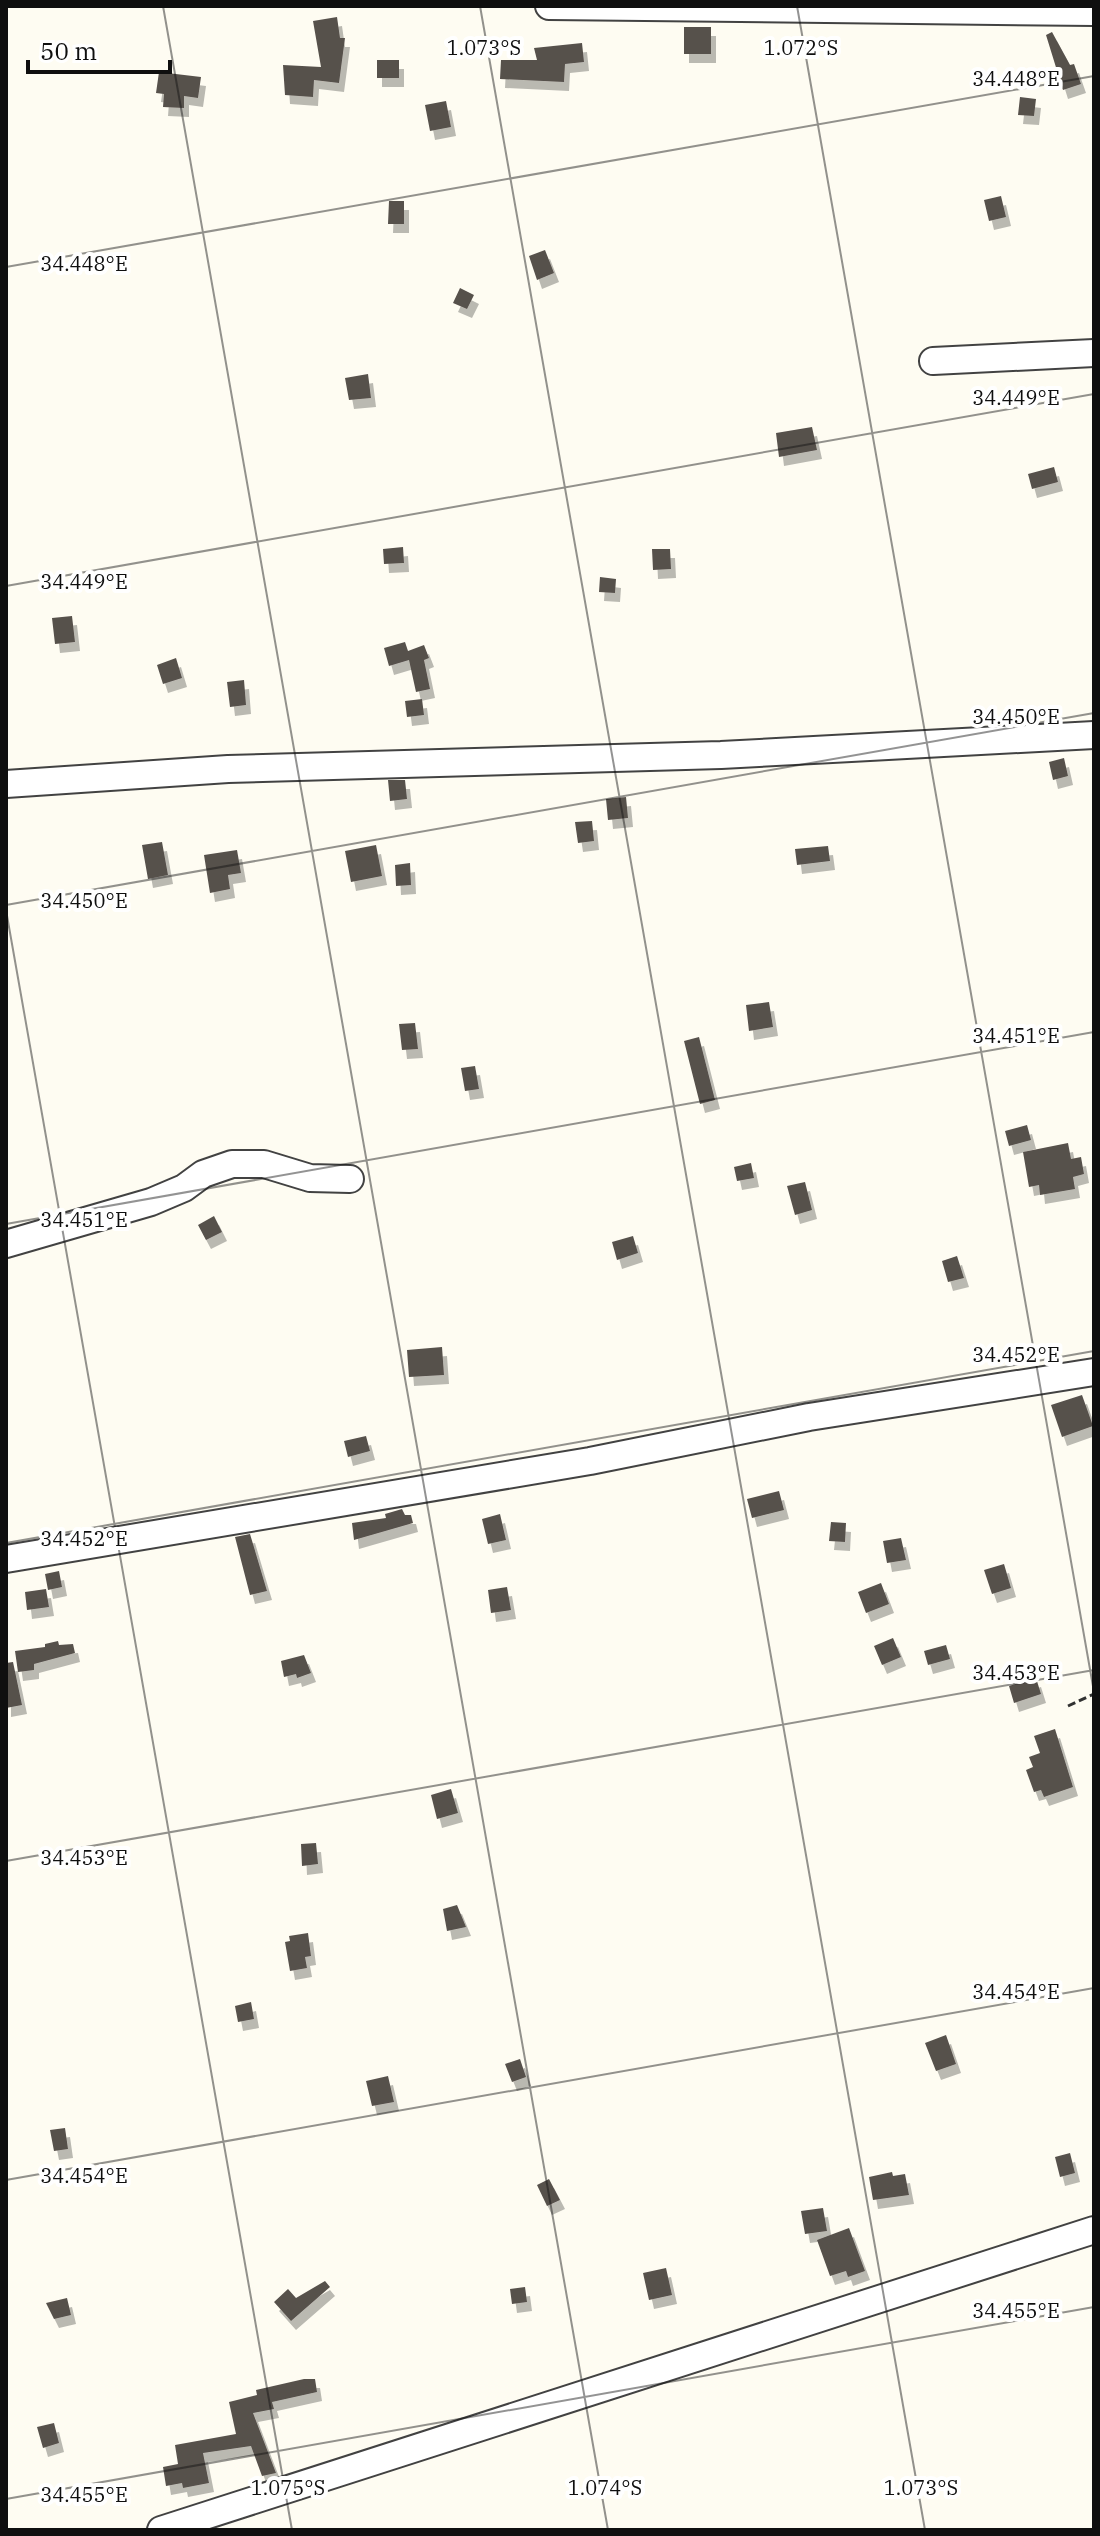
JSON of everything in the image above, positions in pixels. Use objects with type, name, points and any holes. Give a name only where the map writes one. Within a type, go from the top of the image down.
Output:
[{"type":"street","points":[[549,6],[1094,12]]},
{"type":"street","points":[[933,361],[1094,353]]},
{"type":"street","points":[[6,784],[228,769],[632,759],[1094,735]]},
{"type":"street","points":[[6,1244],[151,1202],[203,1174],[232,1164],[264,1164],[310,1178],[350,1179]]},
{"type":"street","points":[[6,1559],[590,1461],[809,1417],[1094,1372]]},
{"type":"street","points":[[161,2530],[1094,2230]]},
{"type":"path","points":[[1068,1706],[1094,1694]]},
{"type":"building","points":[[337,17],[340,38],[345,38],[339,83],[314,80],[313,97],[285,95],[283,65],[321,67],[313,21]]},
{"type":"building","points":[[684,27],[711,27],[711,54],[684,54]]},
{"type":"building","points":[[1052,32],[1070,65],[1074,64],[1081,84],[1063,90],[1046,35]]},
{"type":"building","points":[[582,43],[584,62],[565,64],[564,82],[500,79],[501,60],[537,60],[534,48]]},
{"type":"building","points":[[377,60],[399,60],[399,78],[377,78]]},
{"type":"building","points":[[159,72],[201,77],[198,98],[184,96],[184,108],[163,107],[164,94],[156,93]]},
{"type":"building","points":[[1020,97],[1036,99],[1034,116],[1018,115]]},
{"type":"building","points":[[446,101],[451,127],[430,131],[425,105]]},
{"type":"building","points":[[1001,196],[1006,217],[989,221],[984,200]]},
{"type":"building","points":[[389,201],[404,201],[404,224],[388,224]]},
{"type":"building","points":[[545,250],[554,273],[537,280],[529,256]]},
{"type":"building","points":[[460,288],[474,295],[467,309],[453,303]]},
{"type":"building","points":[[368,374],[371,398],[349,400],[345,378]]},
{"type":"building","points":[[812,427],[817,450],[779,457],[776,433]]},
{"type":"building","points":[[1054,467],[1058,482],[1032,489],[1028,474]]},
{"type":"building","points":[[403,547],[404,563],[384,564],[383,549]]},
{"type":"building","points":[[652,549],[670,549],[671,569],[653,570]]},
{"type":"building","points":[[600,577],[616,579],[615,593],[599,592]]},
{"type":"building","points":[[72,616],[75,642],[55,644],[52,618]]},
{"type":"building","points":[[405,642],[408,651],[424,645],[429,658],[424,660],[430,689],[416,692],[409,660],[389,666],[384,648]]},
{"type":"building","points":[[176,658],[182,678],[163,684],[157,665]]},
{"type":"building","points":[[244,680],[246,705],[230,707],[227,682]]},
{"type":"building","points":[[422,699],[424,715],[407,717],[405,701]]},
{"type":"building","points":[[1064,758],[1068,776],[1053,780],[1049,762]]},
{"type":"building","points":[[388,780],[405,780],[407,799],[390,801]]},
{"type":"building","points":[[626,797],[628,818],[608,820],[606,799]]},
{"type":"building","points":[[592,821],[594,841],[578,843],[575,822]]},
{"type":"building","points":[[162,842],[168,875],[148,879],[142,845]]},
{"type":"building","points":[[376,845],[382,876],[351,882],[345,851]]},
{"type":"building","points":[[828,846],[830,861],[797,865],[795,849]]},
{"type":"building","points":[[237,850],[241,873],[228,875],[230,889],[210,893],[204,855]]},
{"type":"building","points":[[410,863],[411,885],[396,886],[395,865]]},
{"type":"building","points":[[769,1002],[773,1027],[749,1031],[746,1005]]},
{"type":"building","points":[[415,1023],[418,1049],[402,1050],[399,1024]]},
{"type":"building","points":[[699,1037],[715,1100],[700,1104],[684,1041]]},
{"type":"building","points":[[475,1066],[479,1089],[465,1091],[461,1068]]},
{"type":"building","points":[[1027,1125],[1031,1140],[1009,1146],[1005,1131]]},
{"type":"building","points":[[1068,1143],[1071,1159],[1081,1157],[1084,1174],[1073,1177],[1075,1189],[1040,1195],[1039,1185],[1029,1187],[1023,1152]]},
{"type":"building","points":[[751,1163],[754,1178],[737,1181],[734,1167]]},
{"type":"building","points":[[805,1182],[812,1210],[795,1215],[787,1186]]},
{"type":"building","points":[[214,1216],[222,1232],[206,1240],[198,1225]]},
{"type":"building","points":[[633,1236],[638,1253],[617,1260],[612,1242]]},
{"type":"building","points":[[957,1256],[964,1278],[948,1282],[942,1261]]},
{"type":"building","points":[[442,1347],[444,1375],[409,1377],[407,1350]]},
{"type":"building","points":[[1082,1395],[1093,1426],[1062,1437],[1051,1405]]},
{"type":"building","points":[[366,1436],[370,1451],[348,1457],[344,1441]]},
{"type":"building","points":[[779,1491],[784,1510],[752,1518],[747,1499]]},
{"type":"building","points":[[402,1509],[405,1515],[411,1515],[413,1523],[354,1540],[352,1523],[386,1518],[385,1514]]},
{"type":"building","points":[[500,1514],[506,1540],[488,1544],[482,1519]]},
{"type":"building","points":[[831,1522],[846,1523],[845,1542],[829,1541]]},
{"type":"building","points":[[250,1534],[267,1591],[250,1595],[235,1537]]},
{"type":"building","points":[[901,1538],[906,1560],[887,1563],[883,1541]]},
{"type":"building","points":[[1004,1564],[1011,1588],[992,1594],[984,1570]]},
{"type":"building","points":[[59,1571],[62,1587],[48,1590],[45,1574]]},
{"type":"building","points":[[881,1583],[889,1604],[866,1613],[858,1592]]},
{"type":"building","points":[[507,1587],[511,1610],[491,1613],[488,1590]]},
{"type":"building","points":[[46,1589],[49,1607],[27,1610],[25,1592]]},
{"type":"building","points":[[893,1638],[901,1657],[882,1665],[874,1646]]},
{"type":"building","points":[[58,1641],[59,1645],[73,1644],[75,1653],[34,1664],[34,1670],[18,1672],[15,1651],[45,1647],[45,1644]]},
{"type":"building","points":[[946,1645],[950,1659],[928,1665],[924,1651]]},
{"type":"building","points":[[304,1655],[311,1673],[297,1678],[296,1674],[284,1677],[281,1661]]},
{"type":"building","points":[[13,1662],[22,1705],[6,1708],[6,1663]]},
{"type":"building","points":[[1036,1678],[1041,1694],[1014,1703],[1009,1686]]},
{"type":"building","points":[[1055,1729],[1073,1787],[1044,1797],[1041,1790],[1034,1792],[1026,1770],[1033,1767],[1029,1757],[1040,1753],[1034,1736]]},
{"type":"building","points":[[451,1789],[458,1813],[437,1819],[431,1795]]},
{"type":"building","points":[[316,1843],[318,1864],[302,1866],[301,1844]]},
{"type":"building","points":[[457,1905],[466,1927],[447,1931],[443,1909]]},
{"type":"building","points":[[308,1933],[311,1956],[305,1957],[307,1968],[290,1971],[285,1942],[290,1941],[289,1936]]},
{"type":"building","points":[[251,2002],[254,2019],[238,2022],[235,2006]]},
{"type":"building","points":[[946,2035],[956,2064],[936,2071],[925,2043]]},
{"type":"building","points":[[520,2059],[526,2077],[512,2082],[505,2064]]},
{"type":"building","points":[[388,2076],[394,2102],[372,2106],[366,2081]]},
{"type":"building","points":[[65,2128],[68,2149],[54,2151],[50,2130]]},
{"type":"building","points":[[1070,2153],[1075,2173],[1060,2177],[1055,2157]]},
{"type":"building","points":[[892,2172],[893,2176],[905,2174],[909,2195],[873,2200],[869,2177]]},
{"type":"building","points":[[549,2179],[560,2200],[547,2206],[537,2185]]},
{"type":"building","points":[[823,2208],[827,2231],[805,2234],[801,2211]]},
{"type":"building","points":[[849,2228],[865,2271],[848,2277],[846,2271],[830,2276],[817,2240]]},
{"type":"building","points":[[666,2268],[672,2295],[649,2300],[643,2273]]},
{"type":"building","points":[[325,2281],[330,2287],[291,2321],[274,2302],[288,2289],[296,2298]]},
{"type":"building","points":[[525,2287],[527,2302],[512,2304],[510,2289]]},
{"type":"building","points":[[67,2298],[71,2315],[54,2319],[46,2303]]},
{"type":"building","points":[[315,2379],[317,2392],[272,2402],[274,2409],[253,2413],[276,2473],[262,2476],[251,2446],[203,2453],[209,2483],[183,2488],[182,2483],[166,2486],[163,2467],[178,2464],[175,2445],[236,2434],[229,2402],[257,2395],[256,2390]]},
{"type":"building","points":[[54,2423],[59,2443],[43,2448],[37,2427]]}]
